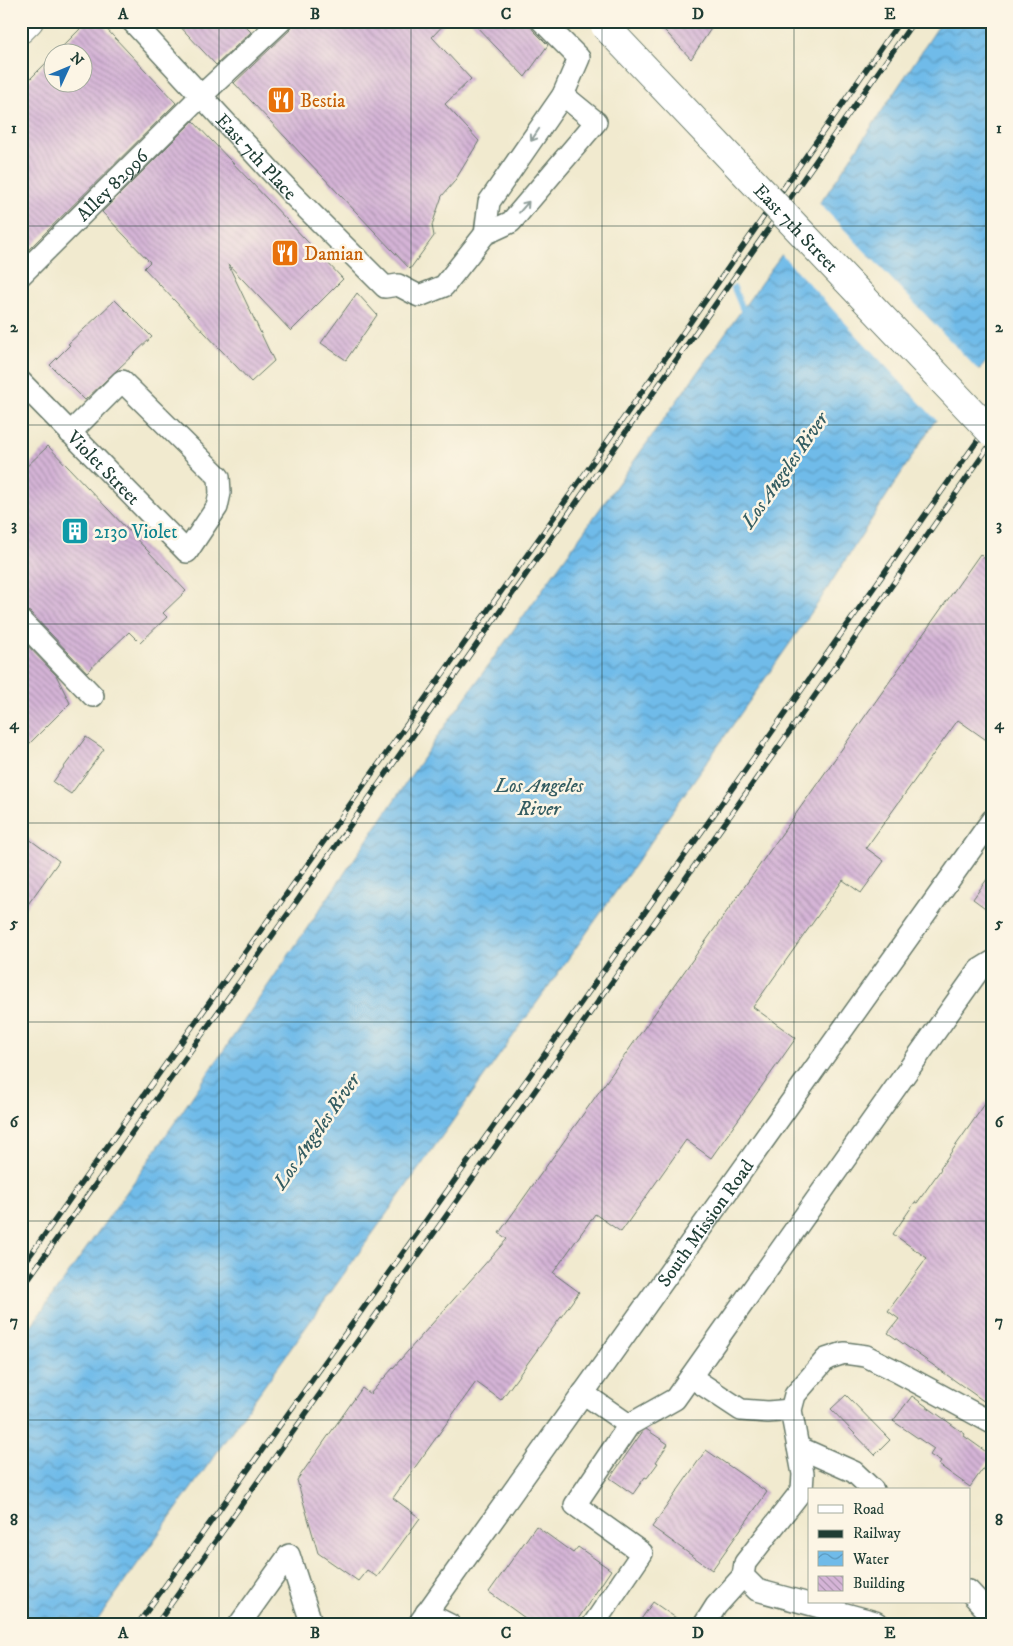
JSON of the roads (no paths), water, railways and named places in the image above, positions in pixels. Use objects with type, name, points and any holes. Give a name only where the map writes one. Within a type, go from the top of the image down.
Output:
[{"type":"main road","points":[[21,29],[29,21]]},
{"type":"main road","name":"East 7th Street","points":[[603,24],[992,433]]},
{"type":"street","name":"East 7th Place","points":[[132,21],[291,192],[385,287],[398,285],[419,296],[444,286],[485,234]]},
{"type":"street","name":"Alley 82996","points":[[21,275],[201,96],[281,21]]},
{"type":"street","points":[[485,234],[489,202],[563,95],[579,58],[542,21]]},
{"type":"street","points":[[485,234],[511,222],[596,122],[563,95]]},
{"type":"street","name":"Violet Street","points":[[21,382],[70,433],[187,552],[217,507],[220,493],[219,477],[122,382],[70,433]]},
{"type":"street","points":[[21,621],[93,696]]},
{"type":"street","name":"South Mission Road","points":[[422,1619],[992,820]]},
{"type":"street","points":[[593,1625],[642,1553],[575,1506],[629,1425],[675,1399],[979,970],[992,962]]},
{"type":"street","points":[[704,1625],[716,1606],[743,1576],[745,1563],[802,1490],[802,1474],[791,1410],[794,1395],[826,1359],[844,1352],[866,1356],[992,1423]]},
{"type":"street","points":[[691,1377],[741,1410],[768,1412],[791,1410]]},
{"type":"street","points":[[583,1393],[629,1425]]},
{"type":"street","points":[[798,1447],[854,1472],[871,1488]]},
{"type":"street","points":[[239,1625],[289,1555],[312,1625]]},
{"type":"street","points":[[743,1576],[756,1590],[808,1604]]},
{"type":"street","points":[[970,1592],[992,1616]]},
{"type":"street","points":[[808,1604],[876,1622],[880,1625]]},
{"type":"street","points":[[422,1619],[450,1625]]},
{"type":"water","name":"Los Angeles River","points":[[942,21],[992,21],[992,355],[932,425],[818,603],[622,883],[94,1625],[21,1625],[21,1340],[143,1169],[440,733],[771,269],[826,195]]},
{"type":"waterway","points":[[734,288],[746,317]]},
{"type":"railway","points":[[21,1268],[586,472],[900,21]]},
{"type":"railway","points":[[21,1289],[297,901],[914,21]]},
{"type":"railway","points":[[137,1625],[530,1075],[992,420]]},
{"type":"railway","points":[[156,1625],[800,717],[992,442]]},
{"type":"place","name":"Bestia","points":[[281,100]]},
{"type":"place","name":"Damian","points":[[285,253]]},
{"type":"place","name":"2130 Violet","points":[[75,531]]}]
